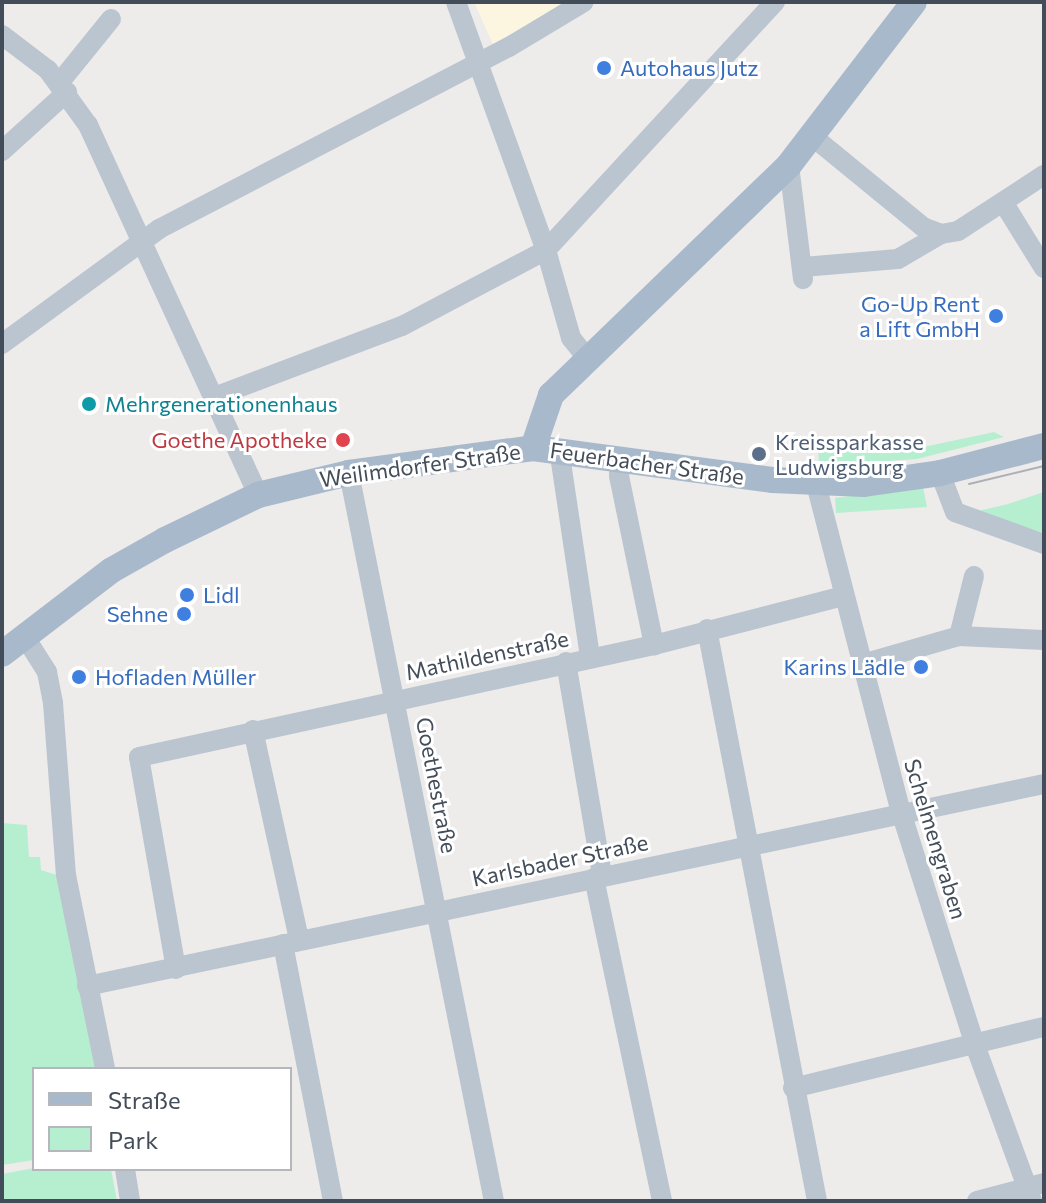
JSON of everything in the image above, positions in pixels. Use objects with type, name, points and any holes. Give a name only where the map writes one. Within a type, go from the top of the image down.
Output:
[{"type":"main road","name":"Weilimdorfer Straße","points":[[2,654],[112,570],[258,495],[349,473],[546,449],[551,395],[789,165],[914,2]]},
{"type":"main road","name":"Feuerbacher Straße","points":[[546,449],[816,484],[864,484],[940,473],[1044,446]]},
{"type":"street","points":[[456,2],[480,61],[546,250],[571,338],[587,358]]},
{"type":"street","points":[[2,344],[141,241],[480,61],[584,2]]},
{"type":"street","points":[[214,397],[402,326],[546,250],[775,2]]},
{"type":"street","points":[[2,151],[63,87],[111,19]]},
{"type":"street","points":[[2,35],[63,87],[88,125],[258,495]]},
{"type":"street","points":[[812,136],[923,227],[941,234]]},
{"type":"street","points":[[789,165],[803,273],[898,259],[941,234],[958,231],[1044,175]]},
{"type":"street","points":[[1003,202],[1044,268]]},
{"type":"street","points":[[546,449],[590,657]]},
{"type":"street","points":[[620,457],[619,476],[654,645]]},
{"type":"street","name":"Goethestraße","points":[[349,473],[494,1201]]},
{"type":"street","points":[[940,473],[955,512],[1044,544]]},
{"type":"street","name":"Schelmengraben","points":[[816,484],[901,812],[975,1045],[1035,1190]]},
{"type":"street","points":[[959,636],[974,576]]},
{"type":"street","name":"Mathildenstraße","points":[[176,969],[139,757],[396,698],[654,645],[844,596]]},
{"type":"street","points":[[707,629],[817,1201]]},
{"type":"street","points":[[862,664],[959,636],[1044,640]]},
{"type":"street","points":[[25,637],[47,672],[53,703],[66,875],[105,1067]]},
{"type":"street","points":[[566,662],[598,877],[662,1201]]},
{"type":"street","points":[[253,730],[333,1201]]},
{"type":"street","name":"Karlsbader Straße","points":[[87,986],[176,969],[436,909],[1044,784]]},
{"type":"street","points":[[793,1088],[1044,1027]]},
{"type":"street","points":[[125,1171],[130,1201]]},
{"type":"street","points":[[977,1201],[1035,1190]]},
{"type":"shaded area","points":[[474,2],[567,2],[493,44]]},
{"type":"green space","points":[[994,432],[1004,437],[917,459],[819,466],[818,448],[914,449]]},
{"type":"green space","points":[[923,487],[927,507],[836,513],[835,498]]},
{"type":"green space","points":[[1044,492],[1044,533],[974,512],[1008,504]]},
{"type":"green space","points":[[2,823],[27,825],[29,857],[40,857],[41,870],[60,876],[99,1067],[32,1067],[32,1160],[2,1165]]},
{"type":"green space","points":[[32,1168],[32,1171],[111,1171],[117,1201],[2,1201],[2,1174]]},
{"type":"tram line","points":[[969,484],[1044,466]]},
{"type":"place","name":"Autohaus Jutz","points":[[604,68]]},
{"type":"place","name":"Go-Up Rent a Lift GmbH","points":[[996,316]]},
{"type":"place","name":"Mehrgenerationenhaus","points":[[89,404]]},
{"type":"place","name":"Goethe Apotheke","points":[[343,440]]},
{"type":"place","name":"Kreissparkasse Ludwigsburg","points":[[759,454]]},
{"type":"place","name":"Lidl","points":[[187,595]]},
{"type":"place","name":"Sehne","points":[[184,614]]},
{"type":"place","name":"Karins Lädle","points":[[921,667]]},
{"type":"place","name":"Hofladen Müller","points":[[79,677]]}]
